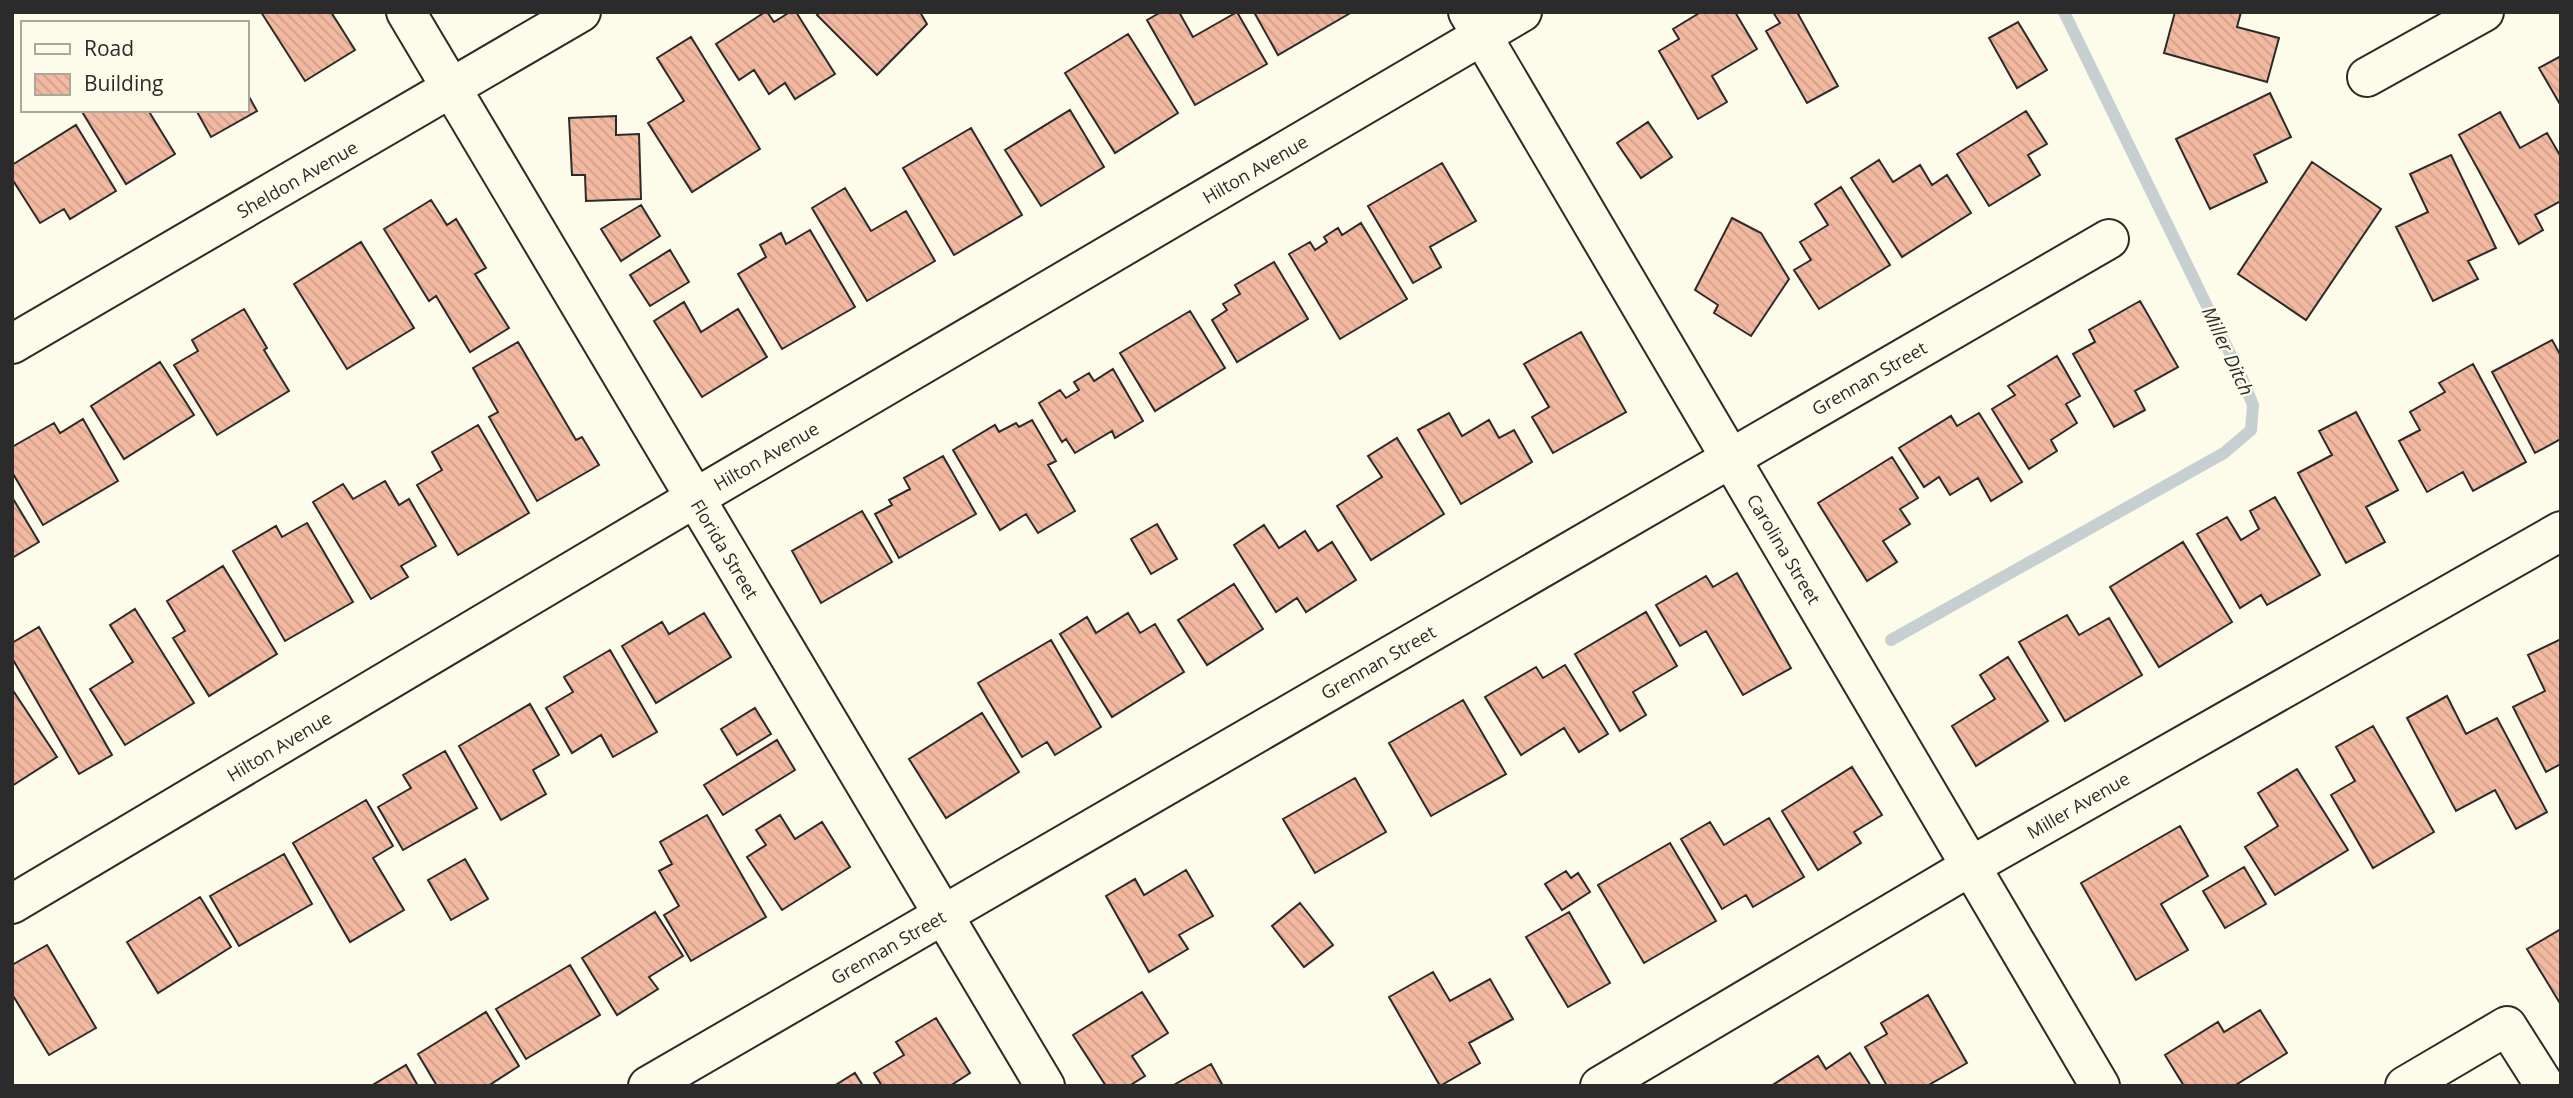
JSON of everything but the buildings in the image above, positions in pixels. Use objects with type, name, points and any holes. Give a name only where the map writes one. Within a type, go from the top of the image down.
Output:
[{"type":"street","name":"Florida Street","points":[[406,12],[1045,1086]]},
{"type":"street","name":"Sheldon Avenue","points":[[12,344],[581,12]]},
{"type":"street","name":"Hilton Avenue","points":[[12,904],[695,498],[1475,24],[1522,12]]},
{"type":"street","points":[[2367,77],[2484,12]]},
{"type":"street","name":"Carolina Street","points":[[1475,24],[2100,1086]]},
{"type":"street","name":"Grennan Street","points":[[648,1086],[2109,239]]},
{"type":"street","name":"Miller Avenue","points":[[1600,1086],[1970,866],[2561,531]]},
{"type":"street","points":[[2405,1086],[2507,1026],[2545,1086]]},
{"type":"waterway","name":"Miller Ditch","points":[[1891,640],[2224,453],[2251,430],[2253,405],[2242,378],[2064,12]]}]
